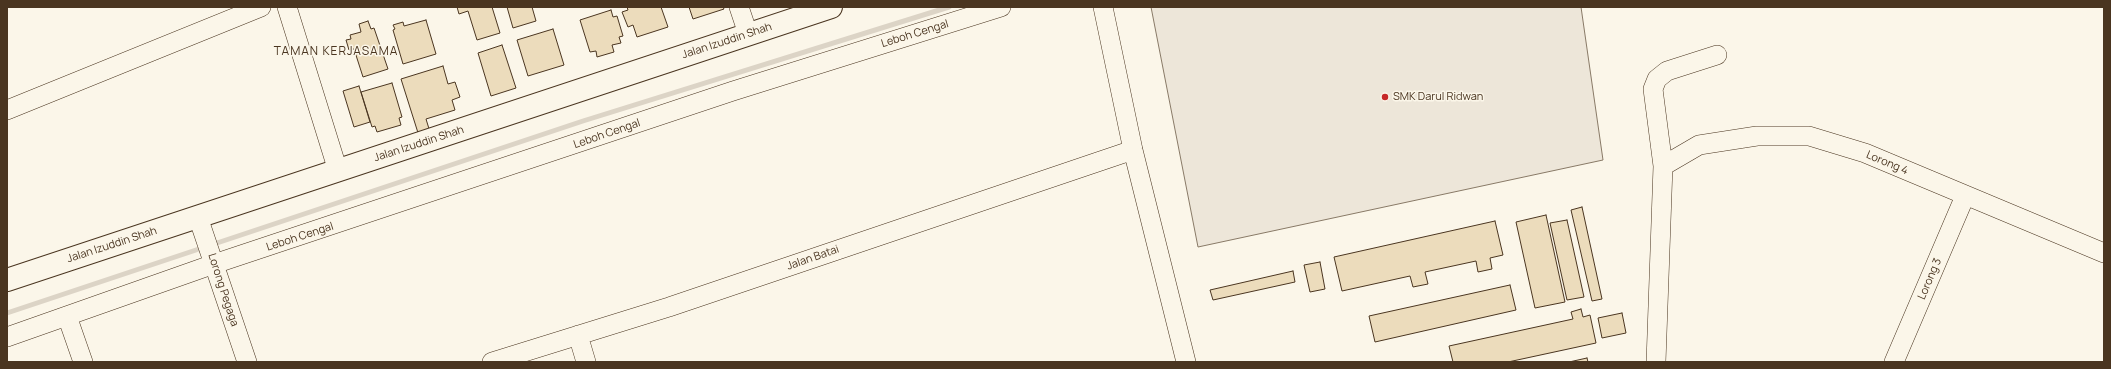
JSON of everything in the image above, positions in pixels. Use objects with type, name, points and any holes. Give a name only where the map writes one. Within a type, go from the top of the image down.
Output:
[{"type":"main road","name":"Jalan Izuddin Shah","points":[[7,280],[338,171],[820,9]]},
{"type":"street","points":[[7,110],[261,7]]},
{"type":"street","points":[[287,7],[338,171]]},
{"type":"street","points":[[739,7],[748,34]]},
{"type":"street","name":"Leboh Cengal","points":[[7,337],[67,316],[210,252],[1001,7]]},
{"type":"street","points":[[1103,7],[1133,150],[1186,362]]},
{"type":"street","points":[[1656,362],[1663,166],[1653,89],[1657,79],[1667,71],[1716,54]]},
{"type":"street","name":"Lorong 4","points":[[1663,166],[1699,145],[1757,136],[1810,136],[1865,153],[2104,253]]},
{"type":"street","name":"Jalan Batai","points":[[492,362],[669,307],[1133,150]]},
{"type":"street","name":"Lorong 3","points":[[1894,362],[1965,196]]},
{"type":"street","name":"Lorong Pegaga","points":[[198,217],[247,362]]},
{"type":"street","points":[[67,316],[83,362]]},
{"type":"street","points":[[578,335],[586,362]]},
{"type":"shaded area","points":[[1151,7],[1581,7],[1603,160],[1198,247]]},
{"type":"building","points":[[457,7],[492,7],[500,33],[477,40],[468,11],[459,14]]},
{"type":"building","points":[[507,7],[532,7],[536,21],[513,28]]},
{"type":"building","points":[[627,7],[661,7],[668,27],[637,37],[633,25],[628,27],[622,12],[628,10]]},
{"type":"building","points":[[689,7],[723,7],[724,9],[693,19]]},
{"type":"building","points":[[611,10],[613,17],[617,16],[623,36],[619,37],[621,43],[612,45],[614,52],[597,57],[596,51],[590,52],[580,20]]},
{"type":"building","points":[[426,20],[436,54],[403,64],[393,30],[395,29],[393,25],[403,22],[404,26]]},
{"type":"building","points":[[368,21],[371,29],[374,28],[388,69],[363,77],[354,49],[349,50],[346,40],[351,39],[350,35],[361,32],[359,24]]},
{"type":"building","points":[[553,29],[564,65],[528,76],[517,40]]},
{"type":"building","points":[[502,45],[516,88],[491,96],[478,53]]},
{"type":"building","points":[[443,66],[448,84],[455,82],[460,97],[452,100],[455,110],[426,119],[430,132],[419,136],[401,79]]},
{"type":"building","points":[[392,83],[402,117],[399,118],[401,125],[377,132],[375,126],[372,127],[361,92]]},
{"type":"building","points":[[359,86],[370,122],[354,127],[343,91]]},
{"type":"building","points":[[1582,207],[1602,299],[1592,301],[1571,210]]},
{"type":"building","points":[[1546,215],[1565,302],[1535,308],[1516,222]]},
{"type":"building","points":[[1567,220],[1584,297],[1567,300],[1550,223]]},
{"type":"building","points":[[1495,221],[1503,255],[1490,258],[1492,269],[1478,272],[1476,261],[1425,272],[1428,284],[1413,287],[1410,276],[1342,291],[1334,257]]},
{"type":"building","points":[[1320,262],[1325,289],[1310,292],[1304,265]]},
{"type":"building","points":[[1293,271],[1295,282],[1213,300],[1210,290]]},
{"type":"building","points":[[1510,285],[1516,310],[1375,342],[1369,316]]},
{"type":"building","points":[[1581,309],[1583,317],[1590,315],[1596,343],[1508,362],[1453,362],[1449,346],[1573,319],[1571,312]]},
{"type":"building","points":[[1622,313],[1626,333],[1602,338],[1598,318]]},
{"type":"building","points":[[1587,358],[1588,362],[1569,362]]},
{"type":"waterway","points":[[7,313],[583,121],[949,7]]},
{"type":"place","name":"SMK Darul Ridwan","points":[[1385,97]]},
{"type":"district","name":"TAMAN KERJASAMA","points":[[336,52]]}]
